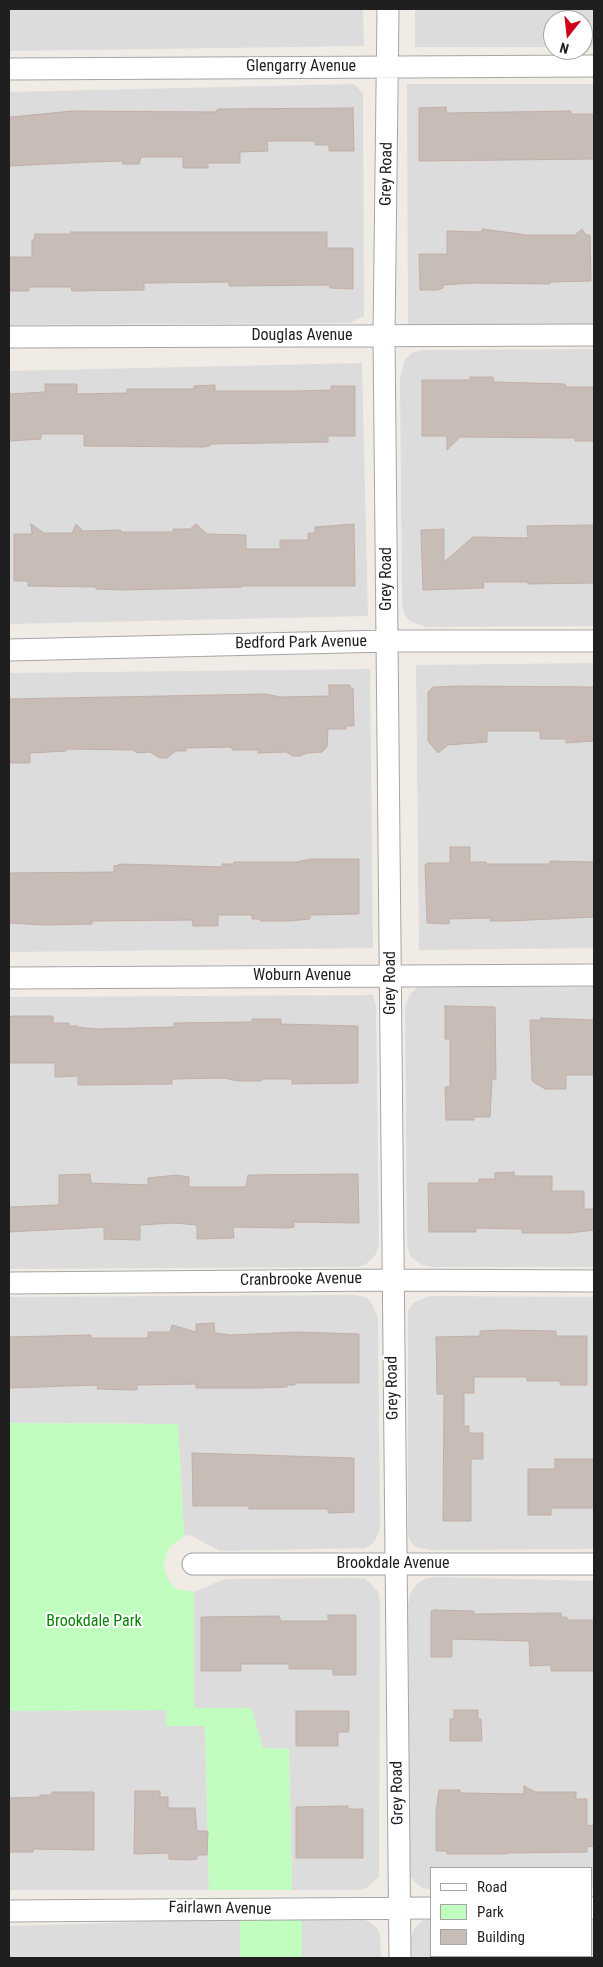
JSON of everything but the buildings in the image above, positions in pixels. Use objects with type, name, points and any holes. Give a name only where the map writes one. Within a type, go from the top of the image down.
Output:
[{"type":"street","name":"Grey Road","points":[[388,9],[384,336],[400,1958]]},
{"type":"street","name":"Glengarry Avenue","points":[[9,70],[594,66]]},
{"type":"street","name":"Douglas Avenue","points":[[9,337],[594,336]]},
{"type":"street","name":"Bedford Park Avenue","points":[[9,650],[388,641],[594,641]]},
{"type":"street","name":"Woburn Avenue","points":[[9,978],[594,975]]},
{"type":"street","name":"Cranbrooke Avenue","points":[[9,1283],[392,1280],[594,1281]]},
{"type":"street","name":"Brookdale Avenue","points":[[193,1564],[594,1564]]},
{"type":"street","name":"Fairlawn Avenue","points":[[9,1911],[430,1908]]},
{"type":"shaded area","points":[[9,9],[363,9],[364,46],[9,51]]},
{"type":"shaded area","points":[[415,9],[594,9],[594,47],[593,10],[543,10],[543,47],[415,47]]},
{"type":"shaded area","points":[[354,84],[363,93],[364,316],[349,323],[9,325],[9,92]]},
{"type":"shaded area","points":[[407,84],[594,84],[594,325],[408,325]]},
{"type":"shaded area","points":[[594,349],[594,626],[426,627],[410,621],[404,614],[402,602],[400,379],[405,359],[412,353],[421,350]]},
{"type":"shaded area","points":[[362,363],[368,616],[9,624],[9,371]]},
{"type":"shaded area","points":[[594,663],[594,948],[419,950],[416,665]]},
{"type":"shaded area","points":[[370,669],[373,948],[9,952],[9,673]]},
{"type":"shaded area","points":[[420,985],[594,987],[594,1267],[433,1267],[422,1265],[410,1256],[407,1244],[405,1007],[410,994]]},
{"type":"shaded area","points":[[373,995],[376,1005],[379,1244],[376,1254],[365,1265],[355,1267],[9,1269],[9,997]]},
{"type":"shaded area","points":[[354,1295],[366,1297],[371,1302],[378,1318],[380,1526],[378,1535],[373,1543],[365,1548],[220,1551],[190,1535],[184,1536],[178,1424],[9,1423],[9,1297]]},
{"type":"shaded area","points":[[428,1296],[594,1297],[594,1549],[431,1550],[416,1547],[410,1541],[408,1534],[408,1311],[413,1303]]},
{"type":"shaded area","points":[[436,1577],[594,1581],[594,1887],[593,1867],[430,1867],[430,1890],[422,1888],[410,1877],[408,1605],[410,1594],[416,1585],[424,1579]]},
{"type":"shaded area","points":[[224,1579],[365,1579],[372,1585],[378,1592],[380,1602],[379,1877],[367,1888],[358,1890],[292,1890],[289,1749],[263,1748],[251,1708],[194,1709],[194,1592]]},
{"type":"shaded area","points":[[167,1710],[166,1726],[205,1726],[209,1890],[9,1890],[9,1711]]},
{"type":"shaded area","points":[[240,1919],[240,1958],[9,1958],[9,1926]]},
{"type":"shaded area","points":[[302,1919],[362,1919],[370,1922],[377,1928],[380,1935],[381,1958],[302,1958]]},
{"type":"shaded area","points":[[430,1919],[430,1957],[593,1957],[594,1921],[594,1958],[410,1958],[411,1937],[415,1928],[422,1921]]},
{"type":"green space","name":"Brookdale Park","points":[[9,1423],[178,1424],[184,1536],[169,1547],[163,1566],[170,1583],[177,1589],[194,1592],[194,1708],[251,1708],[263,1748],[289,1749],[292,1890],[209,1890],[205,1726],[166,1726],[166,1710],[9,1711]]},
{"type":"green space","points":[[240,1919],[302,1919],[302,1958],[240,1958]]}]
